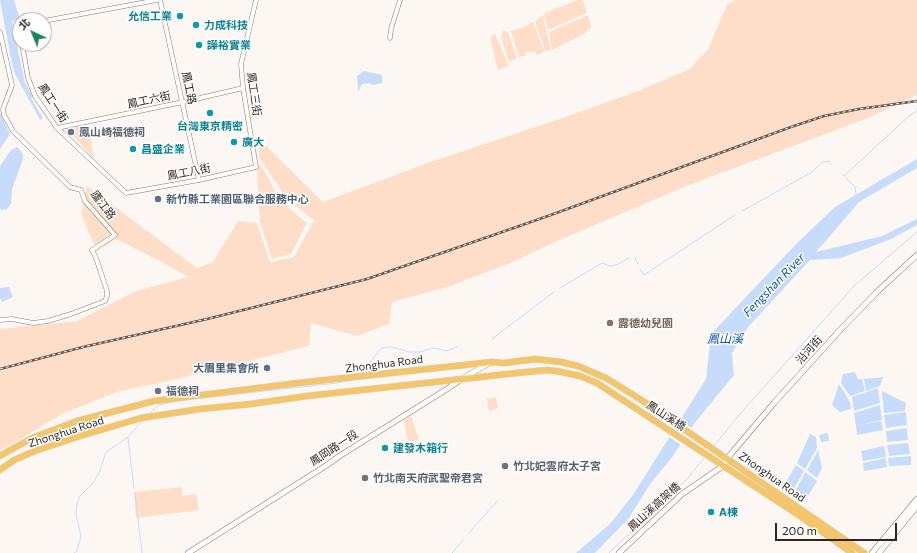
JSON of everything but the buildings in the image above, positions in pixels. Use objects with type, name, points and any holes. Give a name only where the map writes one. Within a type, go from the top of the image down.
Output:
[{"type":"main road","name":"Zhonghua Road","points":[[0,456],[32,438],[77,421],[154,401],[298,383],[492,362],[536,359],[578,366],[606,378]]},
{"type":"main road","name":"鳳山溪橋","points":[[460,380],[548,370],[580,376],[597,383],[724,466]]},
{"type":"main road","name":"鳳山溪橋","points":[[606,378],[643,401],[728,459]]},
{"type":"main road","name":"Zhonghua Road","points":[[0,470],[14,460],[35,451],[142,418],[200,409],[307,396],[460,380]]},
{"type":"main road","name":"Zhonghua Road","points":[[728,459],[864,553]]},
{"type":"main road","name":"Zhonghua Road","points":[[724,466],[797,514],[852,553]]},
{"type":"street","points":[[52,20],[158,0]]},
{"type":"street","name":"鳳工路","points":[[158,0],[183,102],[199,180]]},
{"type":"street","name":"鳳工三街","points":[[256,0],[241,64],[243,88],[256,167]]},
{"type":"street","points":[[390,38],[391,29],[400,0]]},
{"type":"street","name":"廬江路","points":[[0,32],[12,86],[2,109],[13,131],[70,187],[81,190],[85,201],[115,236],[92,250],[107,291],[108,296],[105,301],[48,321],[33,323],[12,319],[0,320]]},
{"type":"street","name":"鳳工一街","points":[[23,52],[28,78],[35,96],[57,128],[126,193]]},
{"type":"street","name":"鳳工六街","points":[[57,128],[243,88]]},
{"type":"street","name":"鳳工八街","points":[[126,193],[199,180],[256,167]]},
{"type":"street","name":"沿河街","points":[[724,466],[728,459],[774,403],[841,329],[879,290],[917,255]]},
{"type":"street","name":"鳳岡路一段","points":[[188,553],[328,465],[341,455],[447,390],[460,380],[492,362]]},
{"type":"street","name":"鳳山溪高架橋","points":[[619,553],[682,494],[724,466]]},
{"type":"street","points":[[872,553],[917,499]]},
{"type":"street","points":[[879,553],[917,506]]},
{"type":"shaded area","points":[[578,0],[583,0],[587,13],[548,30],[544,13]]},
{"type":"shaded area","points":[[735,0],[917,0],[917,95],[868,118],[689,185],[555,242],[506,265],[444,288],[392,302],[389,324],[357,336],[311,323],[309,346],[177,379],[117,392],[64,413],[0,451],[0,329],[77,321],[136,291],[188,277],[116,239],[97,251],[81,214],[87,186],[197,268],[213,262],[238,221],[257,223],[270,262],[294,257],[314,220],[287,199],[260,159],[258,138],[323,202],[422,165],[560,119],[638,91],[690,69],[708,49],[727,5]]},
{"type":"shaded area","points":[[543,15],[551,50],[545,51],[535,21]]},
{"type":"shaded area","points":[[588,15],[591,28],[582,35],[552,50],[549,32]]},
{"type":"shaded area","points":[[533,21],[544,51],[537,55],[535,52],[525,52],[526,55],[519,57],[511,31],[525,27]]},
{"type":"shaded area","points":[[503,31],[508,32],[517,58],[509,62],[501,37]]},
{"type":"shaded area","points":[[495,34],[509,66],[498,70],[490,38]]},
{"type":"shaded area","points":[[89,125],[93,157],[66,129]]},
{"type":"shaded area","points":[[259,163],[280,201],[307,223],[291,254],[272,259],[260,222],[257,172]]},
{"type":"shaded area","points":[[496,397],[498,408],[489,411],[487,399]]},
{"type":"shaded area","points":[[411,416],[418,440],[408,442],[404,420]]},
{"type":"shaded area","points":[[182,487],[182,496],[196,494],[199,510],[136,518],[134,492]]},
{"type":"water","points":[[0,0],[14,0],[18,12],[12,12],[12,52],[18,52],[25,83],[33,97],[31,98],[43,118],[40,120],[15,74]]},
{"type":"water","points":[[364,71],[382,75],[382,83],[374,85],[368,83],[362,84],[358,92],[357,76]]},
{"type":"water","points":[[0,113],[10,134],[0,149]]},
{"type":"water","points":[[17,147],[23,154],[23,159],[12,189],[11,204],[7,209],[1,210],[0,166],[11,150]]},
{"type":"water","name":"鳳山溪","points":[[917,159],[917,168],[859,202],[816,252],[882,236],[917,219],[917,225],[891,239],[841,258],[810,260],[748,327],[732,353],[734,375],[693,425],[673,456],[650,484],[629,518],[595,553],[576,553],[610,524],[633,495],[706,379],[711,334],[797,243],[835,207]]},
{"type":"water","points":[[9,287],[13,297],[2,302],[0,298],[0,288]]},
{"type":"water","points":[[855,372],[858,379],[862,379],[865,391],[850,396],[841,383],[843,374]]},
{"type":"water","points":[[883,377],[880,386],[866,391],[864,379]]},
{"type":"water","points":[[839,384],[850,402],[851,409],[840,412],[832,405]]},
{"type":"water","points":[[878,388],[880,403],[854,411],[852,397]]},
{"type":"water","points":[[882,391],[906,403],[905,411],[884,413]]},
{"type":"water","points":[[880,405],[882,420],[856,426],[854,413]]},
{"type":"water","points":[[906,412],[907,425],[886,428],[884,415]]},
{"type":"water","points":[[881,421],[883,430],[857,435],[856,426]]},
{"type":"water","points":[[907,428],[908,440],[887,442],[886,431]]},
{"type":"water","points":[[828,433],[829,441],[821,442],[819,435]]},
{"type":"water","points":[[810,434],[816,437],[817,448],[805,469],[797,463]]},
{"type":"water","points":[[908,443],[910,454],[889,456],[887,445]]},
{"type":"water","points":[[884,446],[886,457],[863,461],[861,451]]},
{"type":"water","points":[[818,450],[822,468],[817,478],[807,470]]},
{"type":"water","points":[[911,456],[911,465],[889,466],[888,458]]},
{"type":"water","points":[[886,458],[887,467],[864,471],[863,463]]},
{"type":"water","points":[[796,465],[804,471],[792,492],[783,487]]},
{"type":"water","points":[[805,472],[817,481],[805,501],[794,494]]},
{"type":"pier","points":[[679,420],[693,429],[682,446],[668,436]]},
{"type":"waterway","points":[[843,175],[844,176],[909,116],[917,111]]},
{"type":"waterway","points":[[742,211],[812,172],[822,162],[829,161],[831,164]]},
{"type":"waterway","points":[[845,177],[855,187],[856,195]]},
{"type":"waterway","points":[[640,269],[644,275],[735,215]]},
{"type":"waterway","points":[[714,446],[740,414],[854,286],[917,232]]},
{"type":"waterway","points":[[560,288],[602,263],[610,266],[616,265],[629,258]]},
{"type":"waterway","points":[[635,258],[638,264]]},
{"type":"waterway","points":[[492,339],[554,292]]},
{"type":"waterway","points":[[366,373],[369,364],[382,348],[392,347],[409,352],[420,352],[432,348],[446,351],[457,347]]},
{"type":"waterway","points":[[149,414],[158,405],[184,400],[337,383],[364,378]]},
{"type":"waterway","points":[[74,553],[77,551],[81,536],[76,515],[77,504],[80,496],[92,484],[99,473],[106,452],[128,437],[143,420]]},
{"type":"waterway","points":[[128,438],[134,488]]},
{"type":"waterway","points":[[609,553],[687,479],[704,458]]},
{"type":"waterway","points":[[135,493],[142,553]]},
{"type":"waterway","points":[[469,533],[498,500]]},
{"type":"waterway","points":[[452,553],[464,539]]},
{"type":"railway","points":[[0,369],[83,347],[207,319],[367,279],[548,216],[824,116],[859,109],[917,101]]},
{"type":"place","name":"允信工業","points":[[180,16]]},
{"type":"place","name":"力成科技","points":[[196,25]]},
{"type":"place","name":"譁裕實業","points":[[199,45]]},
{"type":"place","name":"台灣東京精密","points":[[210,113]]},
{"type":"place","name":"鳳山崎福德祠","points":[[71,132]]},
{"type":"place","name":"廣大","points":[[234,142]]},
{"type":"place","name":"昌盛企業","points":[[133,149]]},
{"type":"place","name":"新竹縣工業園區聯合服務中心","points":[[158,199]]},
{"type":"place","name":"露德幼兒園","points":[[610,323]]},
{"type":"place","name":"大眉里集會所","points":[[267,368]]},
{"type":"place","name":"福德祠","points":[[158,391]]},
{"type":"place","name":"建發木箱行","points":[[385,448]]},
{"type":"place","name":"竹北妃雲府太子宮","points":[[505,466]]},
{"type":"place","name":"竹北南天府武聖帝君宮","points":[[365,478]]},
{"type":"place","name":"A棟","points":[[711,512]]},
{"type":"water label","name":"Fengshan River","points":[[774,285]]}]
